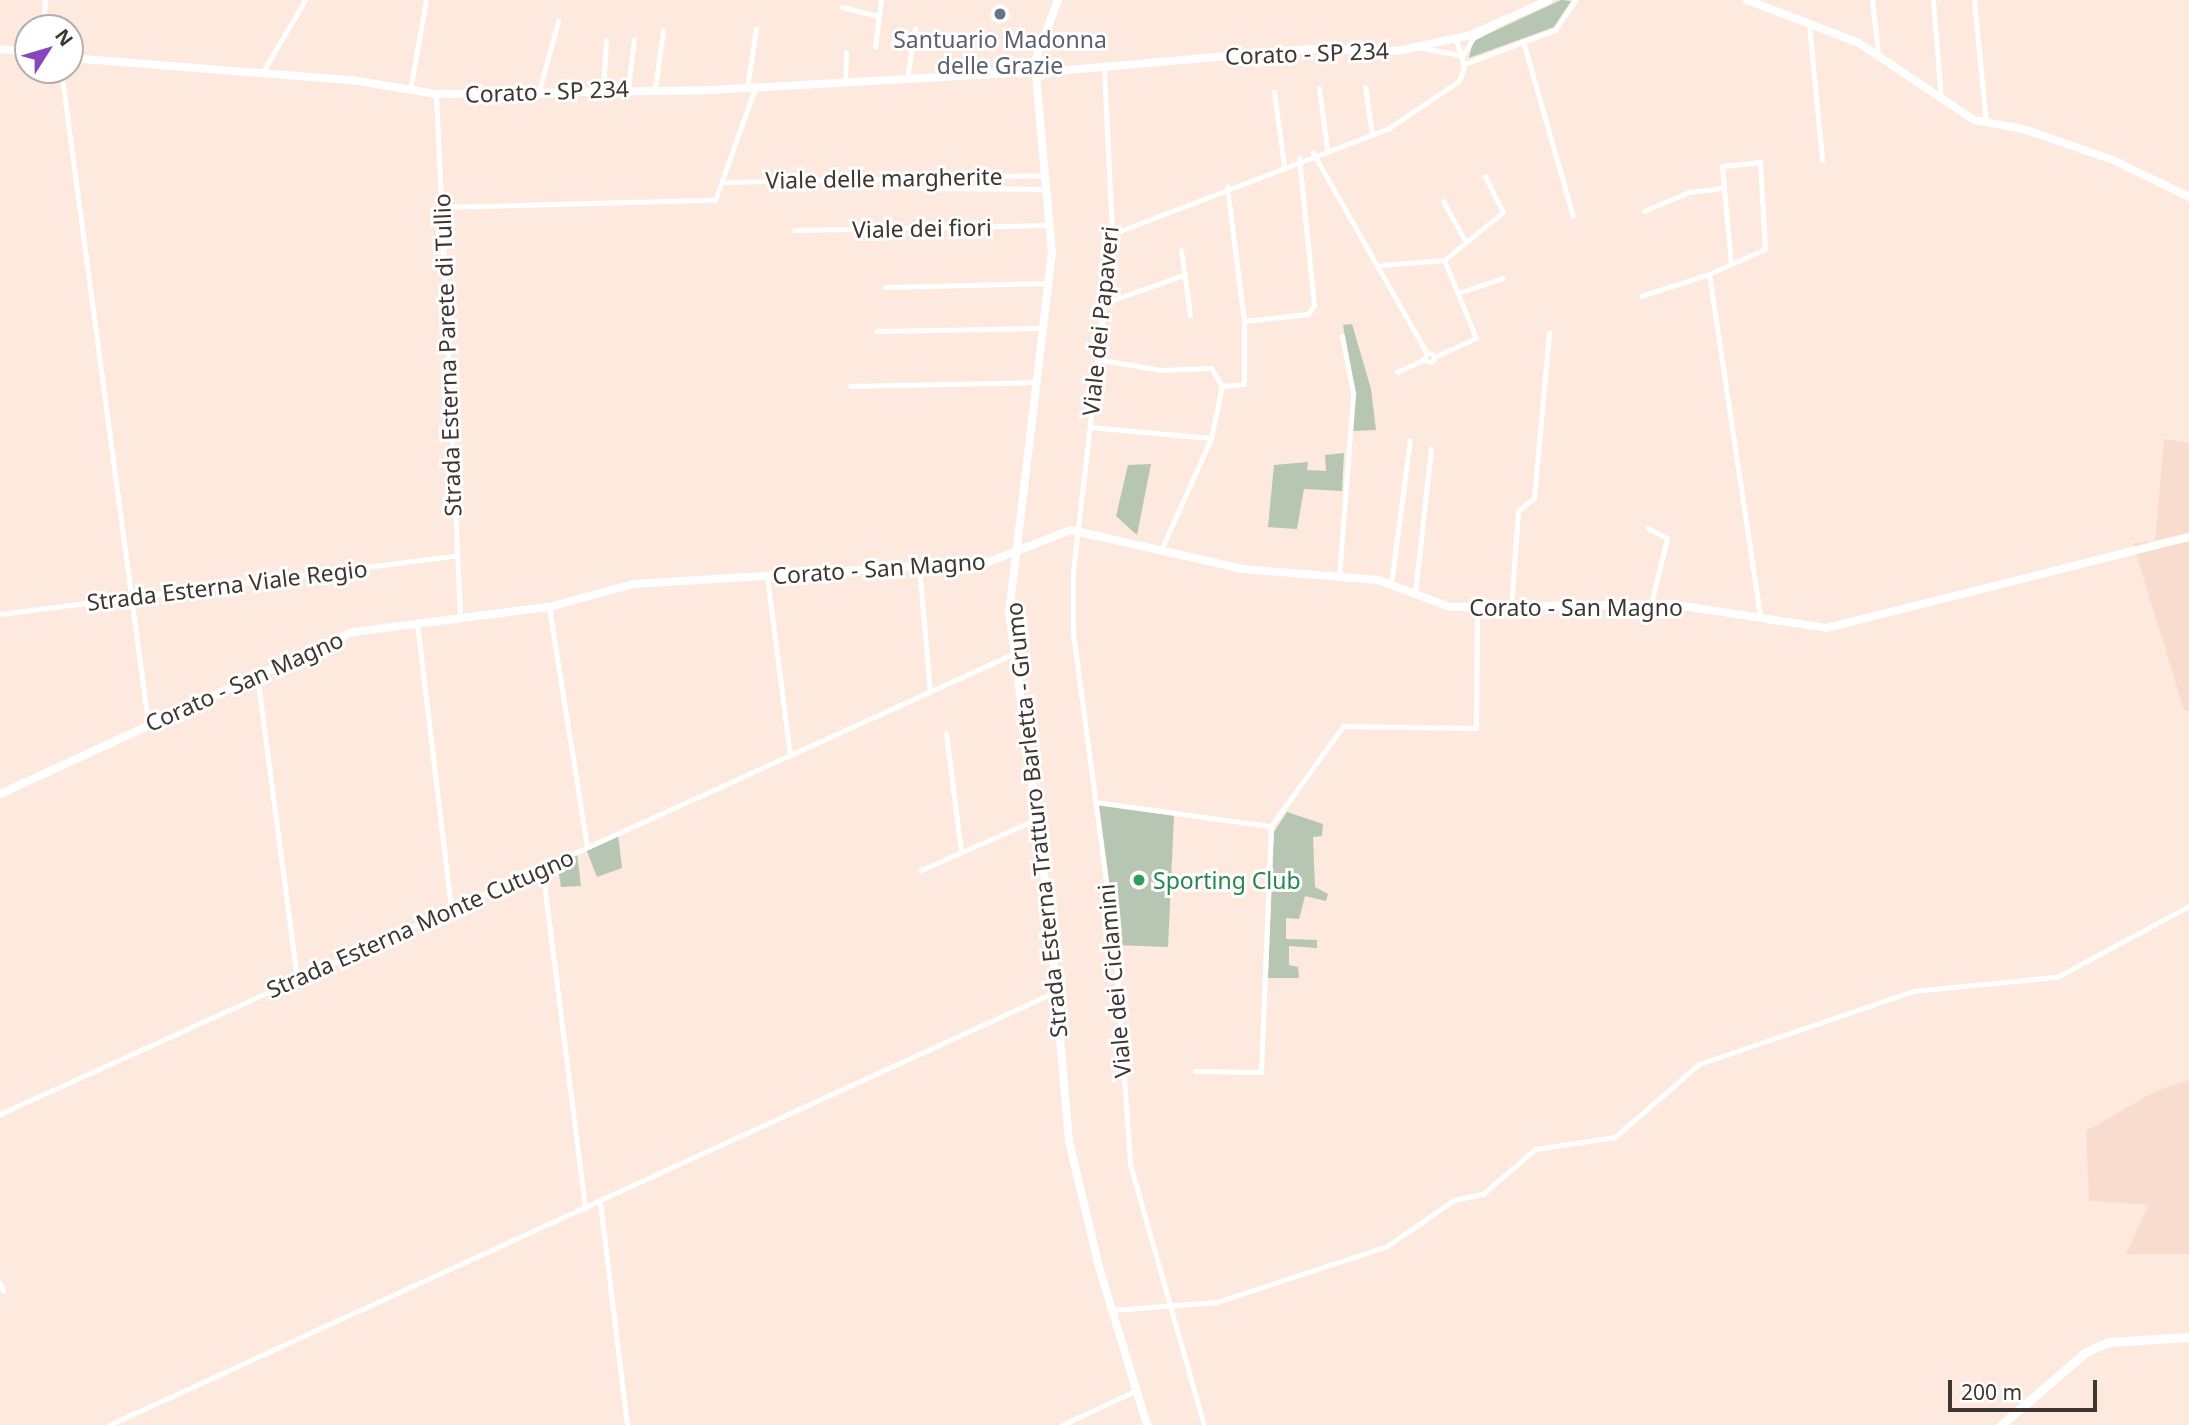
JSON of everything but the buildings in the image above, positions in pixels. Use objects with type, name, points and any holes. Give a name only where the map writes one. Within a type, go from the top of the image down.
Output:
[{"type":"main road","name":"Strada Esterna Tratturo Barletta - Grumo","points":[[1058,0],[1038,68],[1050,225],[1048,283],[1012,555],[1015,653],[1057,992],[1069,1141],[1112,1310],[1147,1425]]},
{"type":"main road","name":"Corato - SP 234","points":[[84,59],[436,94],[751,88],[1038,68],[1104,69],[1222,54],[1417,48],[1456,39],[1549,0]]},
{"type":"main road","points":[[1747,0],[1878,53],[1941,99],[1986,122],[2113,160],[2189,197]]},
{"type":"main road","name":"Corato - San Magno","points":[[0,794],[257,672],[353,632],[460,616],[549,607],[633,584],[919,566],[1012,555],[1077,530],[1242,569],[1391,584],[1478,609],[1651,604],[1826,628],[2189,537]]},
{"type":"main road","points":[[2001,1425],[2086,1352],[2108,1342],[2189,1337]]},
{"type":"street","points":[[260,75],[305,0]]},
{"type":"street","points":[[410,90],[426,0]]},
{"type":"street","points":[[875,47],[881,0]]},
{"type":"street","points":[[1464,64],[1564,24],[1575,0]]},
{"type":"street","points":[[1872,0],[1878,53]]},
{"type":"street","points":[[1933,0],[1941,99]]},
{"type":"street","points":[[1974,0],[1986,122]]},
{"type":"street","points":[[842,7],[879,16]]},
{"type":"street","points":[[539,91],[558,21]]},
{"type":"street","points":[[1462,57],[1473,38],[1496,24]]},
{"type":"street","points":[[1810,24],[1822,160]]},
{"type":"street","points":[[440,207],[715,200],[751,88],[756,29]]},
{"type":"street","points":[[907,79],[915,29]]},
{"type":"street","points":[[655,88],[663,31]]},
{"type":"street","points":[[628,89],[634,39]]},
{"type":"street","points":[[1112,234],[1299,158],[1372,134],[1459,81],[1464,64],[1456,39]]},
{"type":"street","points":[[603,89],[606,40]]},
{"type":"street","points":[[1522,41],[1573,216]]},
{"type":"street","points":[[1417,48],[1462,57]]},
{"type":"street","points":[[845,83],[846,52]]},
{"type":"street","name":"Viale dei Papaveri","points":[[1077,530],[1112,234],[1104,69]]},
{"type":"street","points":[[63,84],[148,723]]},
{"type":"street","points":[[1365,87],[1372,134]]},
{"type":"street","points":[[1319,88],[1326,149]]},
{"type":"street","points":[[1274,92],[1284,164]]},
{"type":"street","name":"Strada Esterna Parete di Tullio","points":[[436,94],[454,555],[460,616]]},
{"type":"street","points":[[1313,153],[1382,265],[1426,356]]},
{"type":"street","points":[[1244,321],[1308,314],[1314,306],[1299,158]]},
{"type":"street","points":[[1641,296],[1709,274],[1765,249],[1760,162],[1722,166],[1731,264]]},
{"type":"street","name":"Viale delle margherite","points":[[722,182],[1046,175]]},
{"type":"street","points":[[1382,265],[1444,260],[1464,239],[1503,212],[1485,176]]},
{"type":"street","points":[[1222,386],[1244,384],[1244,321],[1227,187]]},
{"type":"street","points":[[919,188],[1047,189]]},
{"type":"street","points":[[1644,211],[1689,192],[1724,188]]},
{"type":"street","points":[[1443,201],[1464,239]]},
{"type":"street","name":"Viale dei fiori","points":[[794,230],[1050,225]]},
{"type":"street","points":[[1181,250],[1190,315]]},
{"type":"street","points":[[1397,372],[1426,356],[1434,357],[1476,338],[1444,260]]},
{"type":"street","points":[[1709,274],[1759,617]]},
{"type":"street","points":[[1104,303],[1184,275]]},
{"type":"street","points":[[1458,293],[1503,278]]},
{"type":"street","points":[[885,287],[1048,283]]},
{"type":"street","points":[[876,331],[1042,328]]},
{"type":"street","points":[[1511,607],[1518,512],[1534,498],[1549,333]]},
{"type":"street","points":[[1339,577],[1353,393],[1342,337]]},
{"type":"street","points":[[1097,359],[1160,370],[1211,368],[1222,386],[1211,438],[1161,550]]},
{"type":"street","points":[[850,386],[1035,382]]},
{"type":"street","points":[[1090,427],[1211,438]]},
{"type":"street","points":[[1391,584],[1410,440]]},
{"type":"street","points":[[1415,593],[1431,449]]},
{"type":"street","points":[[1648,528],[1667,538],[1651,604]]},
{"type":"street","name":"Viale dei Ciclamini","points":[[1077,530],[1073,633],[1115,948],[1130,1164],[1204,1425]]},
{"type":"street","name":"Strada Esterna Viale Regio","points":[[0,614],[454,555]]},
{"type":"street","points":[[919,566],[930,692]]},
{"type":"street","points":[[767,576],[790,755]]},
{"type":"street","points":[[549,607],[587,847]]},
{"type":"street","points":[[1195,1071],[1261,1072],[1271,826],[1343,726],[1476,728],[1478,609]]},
{"type":"street","points":[[417,622],[451,909]]},
{"type":"street","name":"Strada Esterna Monte Cutugno","points":[[0,1114],[1015,653]]},
{"type":"street","points":[[257,672],[297,979]]},
{"type":"street","points":[[946,733],[961,852]]},
{"type":"street","points":[[1095,802],[1271,826]]},
{"type":"street","points":[[921,870],[1037,819]]},
{"type":"street","points":[[542,867],[584,1209]]},
{"type":"street","points":[[1112,1310],[1169,1301],[1217,1302],[1387,1246],[1454,1200],[1483,1194],[1535,1149],[1615,1136],[1699,1064],[1913,991],[2057,977],[2189,906]]},
{"type":"street","points":[[109,1425],[1057,992]]},
{"type":"street","points":[[600,1202],[627,1425]]},
{"type":"street","points":[[0,1283],[3,1290]]},
{"type":"street","points":[[1062,1425],[1135,1391]]},
{"type":"shaded area","points":[[2164,439],[2189,443],[2189,710],[2184,711],[2133,543],[2155,541]]},
{"type":"shaded area","points":[[2189,1080],[2189,1254],[2126,1254],[2148,1205],[2089,1201],[2086,1131],[2156,1091]]},
{"type":"green space","points":[[1561,0],[1571,1],[1554,27],[1469,58],[1473,41]]},
{"type":"green space","points":[[1352,324],[1371,389],[1376,430],[1352,431],[1354,392],[1343,325]]},
{"type":"green space","points":[[1344,453],[1342,491],[1304,489],[1297,529],[1268,527],[1274,465],[1308,462],[1307,470],[1326,471],[1325,455]]},
{"type":"green space","points":[[1151,464],[1137,535],[1116,516],[1128,465]]},
{"type":"green space","name":"Sporting Club","points":[[1097,804],[1174,815],[1168,947],[1116,945]]},
{"type":"green space","points":[[1287,812],[1323,824],[1322,836],[1313,837],[1315,887],[1328,894],[1326,901],[1305,896],[1299,919],[1286,918],[1286,939],[1317,940],[1317,948],[1289,946],[1289,965],[1298,967],[1299,978],[1268,978],[1274,832]]},
{"type":"green space","points":[[618,834],[622,868],[597,877],[586,849]]},
{"type":"green space","points":[[577,853],[581,886],[561,887],[557,862]]},
{"type":"place","name":"Santuario Madonna delle Grazie","points":[[1000,14]]},
{"type":"place","name":"Sporting Club","points":[[1139,880]]}]
